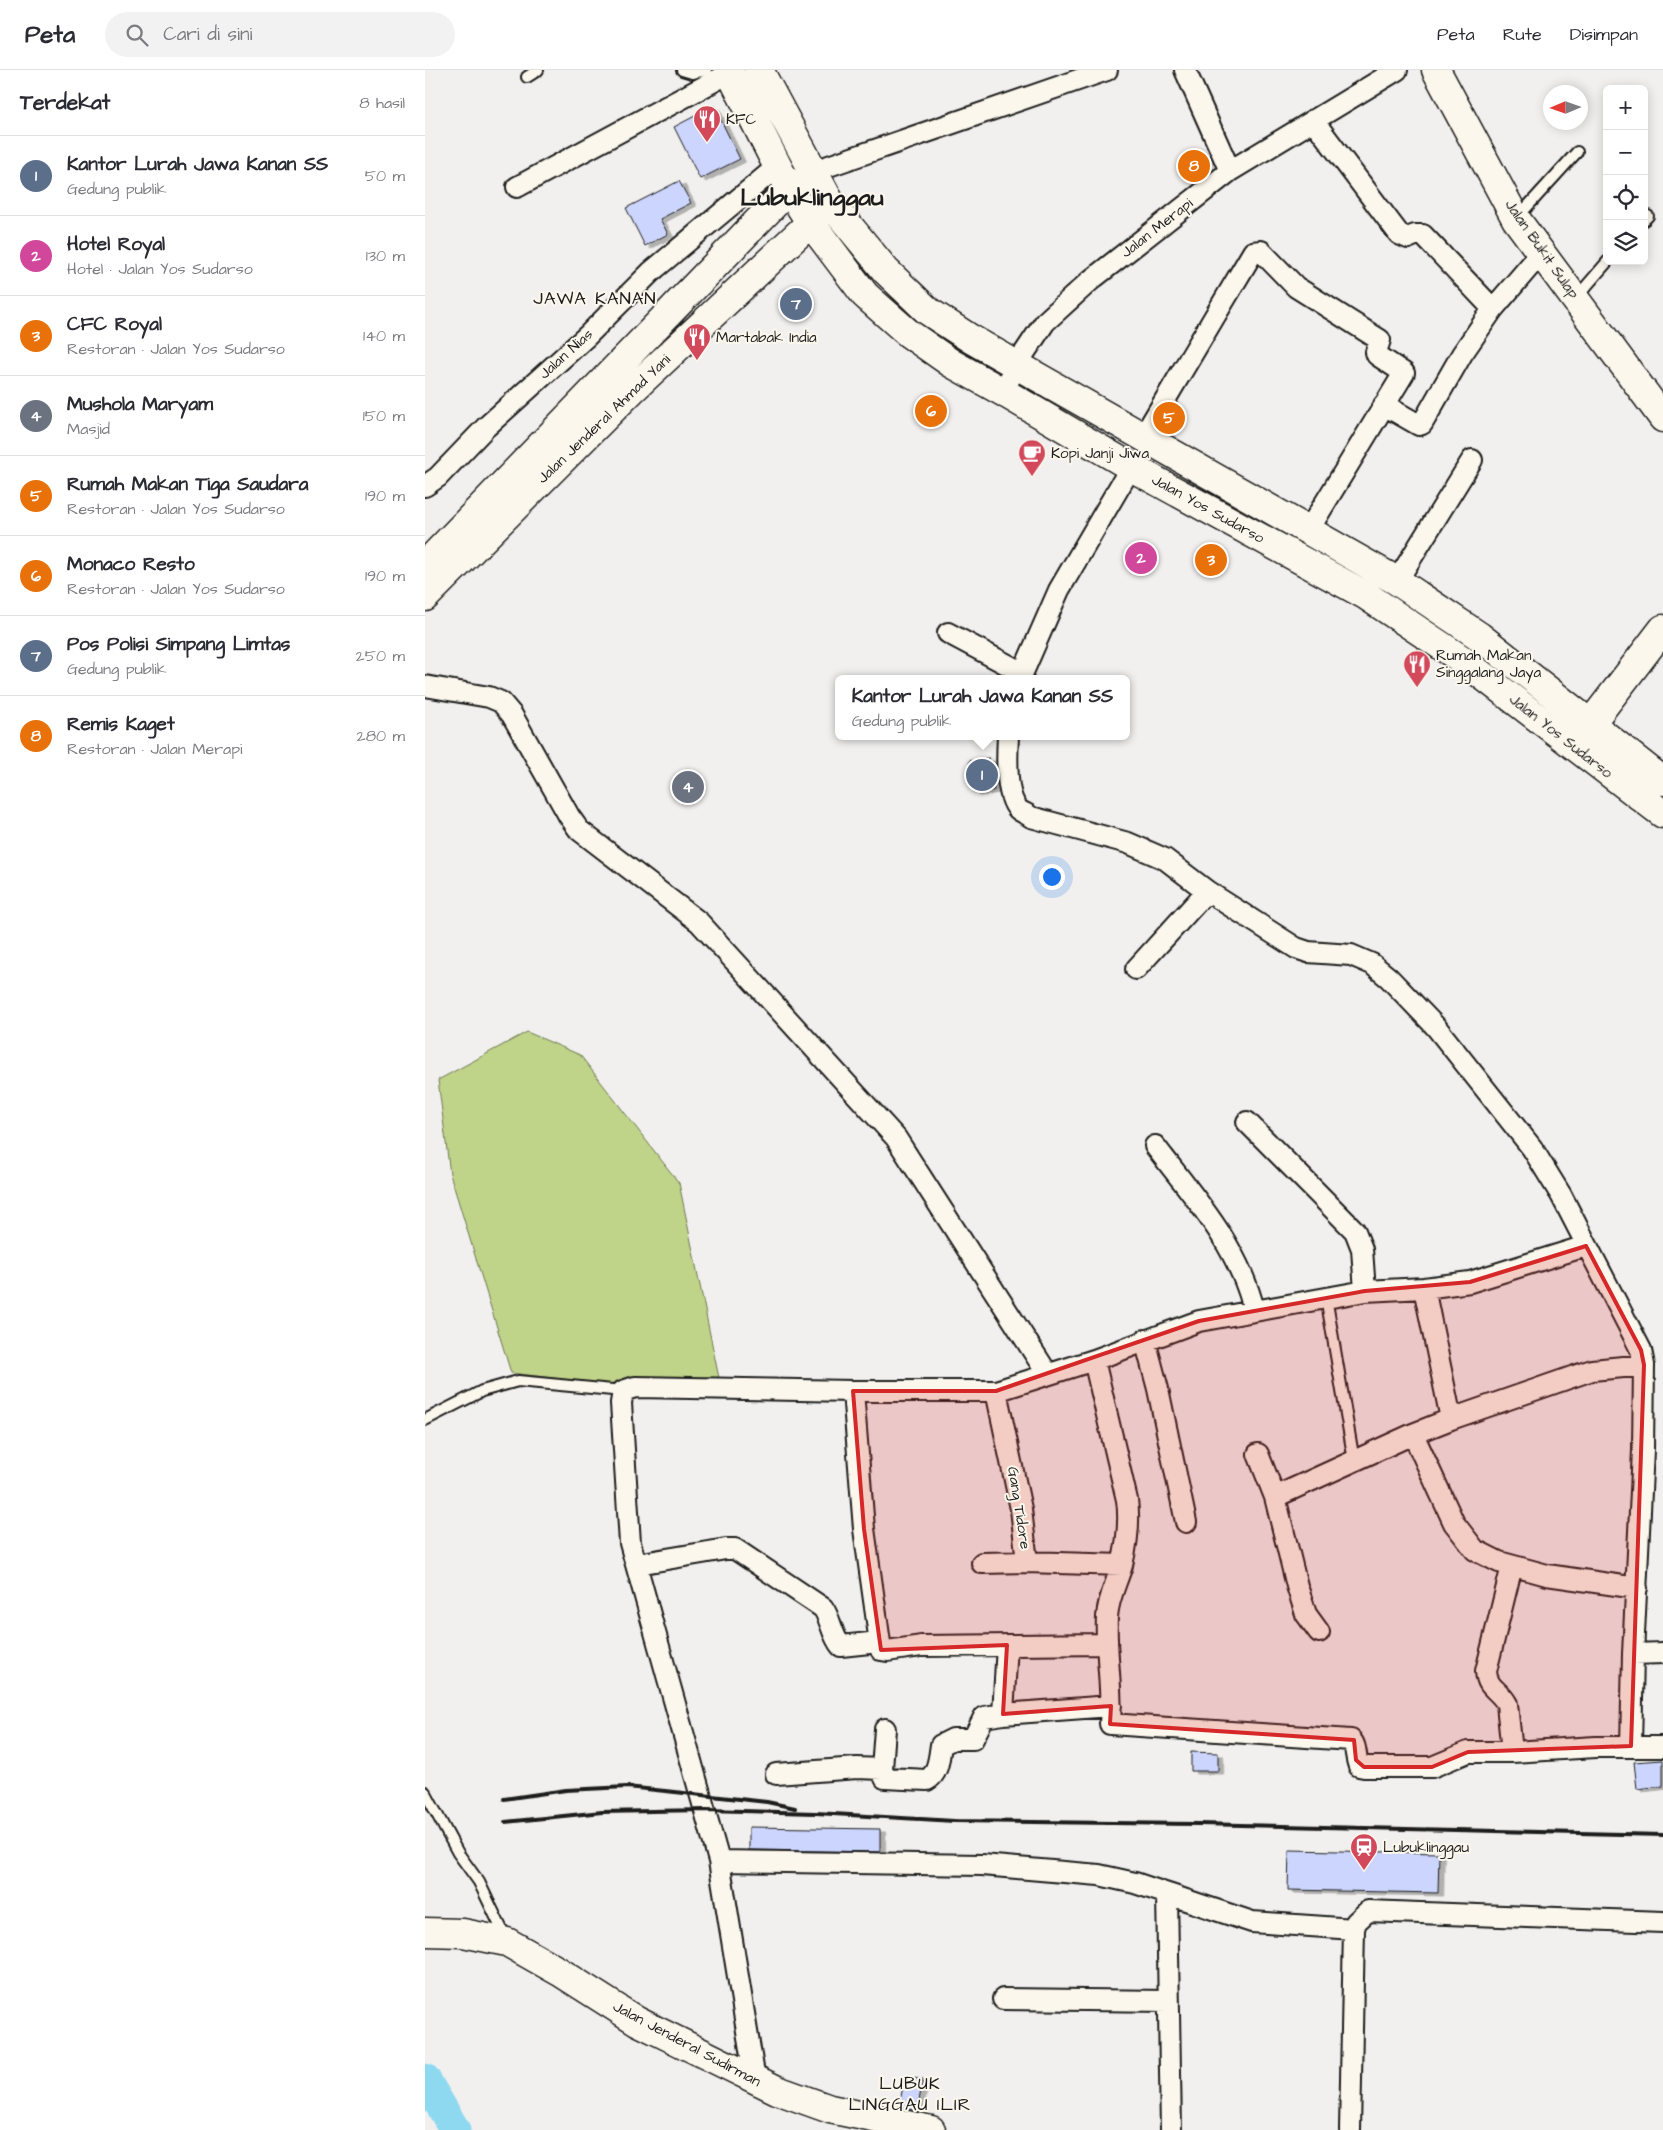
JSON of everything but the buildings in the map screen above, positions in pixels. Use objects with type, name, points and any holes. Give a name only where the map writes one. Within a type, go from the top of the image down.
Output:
[{"type":"main road","name":"Jalan Yos Sudarso","points":[[759,70],[831,204],[886,271],[928,311],[971,339],[1397,581],[1479,636],[1591,723],[1661,774]]},
{"type":"main road","name":"Jalan Bukit Sulap","points":[[1436,70],[1516,219],[1663,418]]},
{"type":"main road","name":"Jalan Yos Sudarso","points":[[722,71],[810,222],[865,295],[908,334],[951,363],[1131,467],[1367,596],[1461,659],[1663,814]]},
{"type":"main road","name":"Jalan Jenderal Ahmad Yani","points":[[425,565],[783,178],[814,172]]},
{"type":"main road","name":"Jalan Jenderal Ahmad Yani","points":[[425,598],[597,425],[831,204]]},
{"type":"main road","points":[[1573,745],[1663,629]]},
{"type":"main road","name":"Jalan Jenderal Sudirman","points":[[425,1932],[463,1934],[507,1942],[560,1972],[637,2020],[755,2080],[801,2100],[830,2109],[931,2130]]},
{"type":"street","points":[[814,172],[1107,70]]},
{"type":"street","points":[[1185,70],[1230,171]]},
{"type":"street","name":"Jalan Merapi","points":[[1003,392],[1017,364],[1045,322],[1066,301],[1230,171],[1397,70]]},
{"type":"street","points":[[517,188],[722,71]]},
{"type":"street","points":[[1313,120],[1399,234],[1408,238],[1415,235],[1423,235],[1493,309]]},
{"type":"street","name":"Jalan Nias","points":[[425,486],[438,477],[486,427],[587,336],[651,272],[783,178]]},
{"type":"street","points":[[1143,437],[1253,252],[1261,251],[1297,287],[1380,340],[1376,352],[1377,355],[1404,373],[1308,531]]},
{"type":"street","points":[[1384,406],[1421,425],[1462,354],[1493,309],[1541,253]]},
{"type":"street","points":[[1397,581],[1472,460]]},
{"type":"street","points":[[1022,675],[1059,590],[1131,467]]},
{"type":"street","points":[[949,633],[1020,675]]},
{"type":"street","points":[[425,686],[489,697],[501,702],[512,715],[569,816],[579,830],[699,922],[896,1138],[1047,1373]]},
{"type":"street","points":[[1008,740],[1010,795],[1017,808],[1031,817],[1128,843],[1165,859],[1207,892],[1296,948],[1308,952],[1351,955],[1372,964],[1389,978],[1436,1027],[1532,1148],[1561,1195],[1641,1350],[1644,1365],[1643,1450],[1633,1654],[1631,1746]]},
{"type":"street","points":[[1136,969],[1207,892]]},
{"type":"street","points":[[1247,1122],[1355,1231],[1362,1249],[1365,1291]]},
{"type":"street","points":[[1155,1146],[1217,1226],[1246,1281],[1254,1310]]},
{"type":"street","points":[[755,2080],[719,1862],[629,1531],[621,1403],[623,1391],[635,1387],[853,1391],[996,1390],[1094,1360],[1199,1321],[1365,1291],[1424,1288],[1470,1282],[1586,1246]]},
{"type":"street","points":[[1424,1288],[1451,1420]]},
{"type":"street","points":[[1145,1340],[1158,1389],[1186,1522]]},
{"type":"street","points":[[1094,1360],[1127,1500],[1128,1528],[1122,1565],[1109,1604],[1107,1644],[1111,1706],[1110,1724],[1351,1740],[1354,1743],[1356,1760],[1359,1766],[1364,1767],[1432,1767],[1468,1752],[1512,1752],[1631,1746],[1663,1747]]},
{"type":"street","points":[[1275,1497],[1413,1434],[1451,1420],[1592,1370],[1644,1365]]},
{"type":"street","name":"Gang Tidore","points":[[996,1390],[1021,1510],[1027,1562],[1122,1565]]},
{"type":"street","points":[[853,1391],[865,1529],[881,1650],[921,1646],[1107,1644]]},
{"type":"street","points":[[1413,1434],[1453,1523],[1475,1550],[1499,1562],[1547,1575],[1637,1588]]},
{"type":"street","points":[[1257,1454],[1275,1497],[1297,1586],[1306,1614],[1319,1632]]},
{"type":"street","points":[[637,1564],[735,1549],[823,1608],[828,1615],[837,1642],[841,1646],[879,1642]]},
{"type":"street","points":[[982,1563],[1027,1562]]},
{"type":"street","points":[[1512,1566],[1485,1670],[1489,1685],[1504,1698],[1507,1704],[1512,1752]]},
{"type":"street","points":[[1003,1714],[1007,1645]]},
{"type":"street","points":[[1633,1654],[1663,1652]]},
{"type":"street","points":[[885,1729],[883,1769],[885,1778],[927,1780],[931,1778],[937,1768],[941,1745],[953,1739],[973,1739],[983,1717],[1111,1706]]},
{"type":"street","points":[[776,1774],[857,1768],[883,1769]]},
{"type":"street","points":[[719,1862],[982,1865],[1099,1875],[1135,1883],[1252,1922],[1353,1929]]},
{"type":"street","points":[[1167,1894],[1171,2130]]},
{"type":"street","points":[[1351,2130],[1353,1929],[1356,1922],[1368,1911],[1663,1922]]},
{"type":"street","points":[[1003,1999],[1168,2001]]},
{"type":"lane","points":[[527,77],[538,70]]},
{"type":"lane","points":[[683,70],[692,74],[722,71]]},
{"type":"lane","points":[[1516,219],[1577,152]]},
{"type":"lane","points":[[1576,298],[1605,265]]},
{"type":"lane","points":[[1326,1298],[1354,1461]]},
{"type":"lane","points":[[425,1420],[482,1391],[518,1380],[623,1391]]},
{"type":"lane","points":[[425,1792],[458,1853],[479,1882],[507,1942]]},
{"type":"highlighted area","points":[[1586,1246],[1641,1350],[1644,1365],[1631,1746],[1468,1752],[1432,1767],[1364,1767],[1356,1760],[1354,1740],[1110,1724],[1111,1706],[1003,1714],[1007,1645],[881,1650],[864,1529],[853,1391],[996,1391],[1199,1321],[1365,1291],[1470,1282]]},
{"type":"green space","points":[[527,1032],[580,1055],[679,1183],[720,1383],[622,1386],[511,1373],[450,1174],[438,1080]]},
{"type":"waterway","points":[[425,2079],[455,2130]]},
{"type":"railway","points":[[504,1799],[566,1790],[627,1787],[767,1802],[795,1808]]},
{"type":"railway","points":[[505,1822],[602,1812],[706,1810],[816,1813],[954,1821],[1200,1824],[1663,1835]]},
{"type":"place","name":"KFC","points":[[707,143]]},
{"type":"place","name":"Remis Kaget","points":[[1194,166]]},
{"type":"place","name":"Pos Polisi Simpang Limtas","points":[[796,304]]},
{"type":"place","name":"Martabak India","points":[[697,361]]},
{"type":"place","name":"Monaco Resto","points":[[931,411]]},
{"type":"place","name":"Rumah Makan Tiga Saudara","points":[[1169,418]]},
{"type":"place","name":"Kopi Janji Jiwa","points":[[1032,477]]},
{"type":"place","name":"Hotel Royal","points":[[1141,558]]},
{"type":"place","name":"CFC Royal","points":[[1211,560]]},
{"type":"place","name":"Rumah Makan Singgalang Jaya","points":[[1417,688]]},
{"type":"place","name":"Kantor Lurah Jawa Kanan SS","points":[[982,775]]},
{"type":"place","name":"Mushola Maryam","points":[[688,787]]},
{"type":"place","name":"Lubuklinggau","points":[[1364,1871]]},
{"type":"district","name":"Lubuklinggau","points":[[812,197]]},
{"type":"district","name":"JAWA KANAN","points":[[595,298]]},
{"type":"district","name":"LUBUK LINGGAU ILIR","points":[[910,2094]]}]
